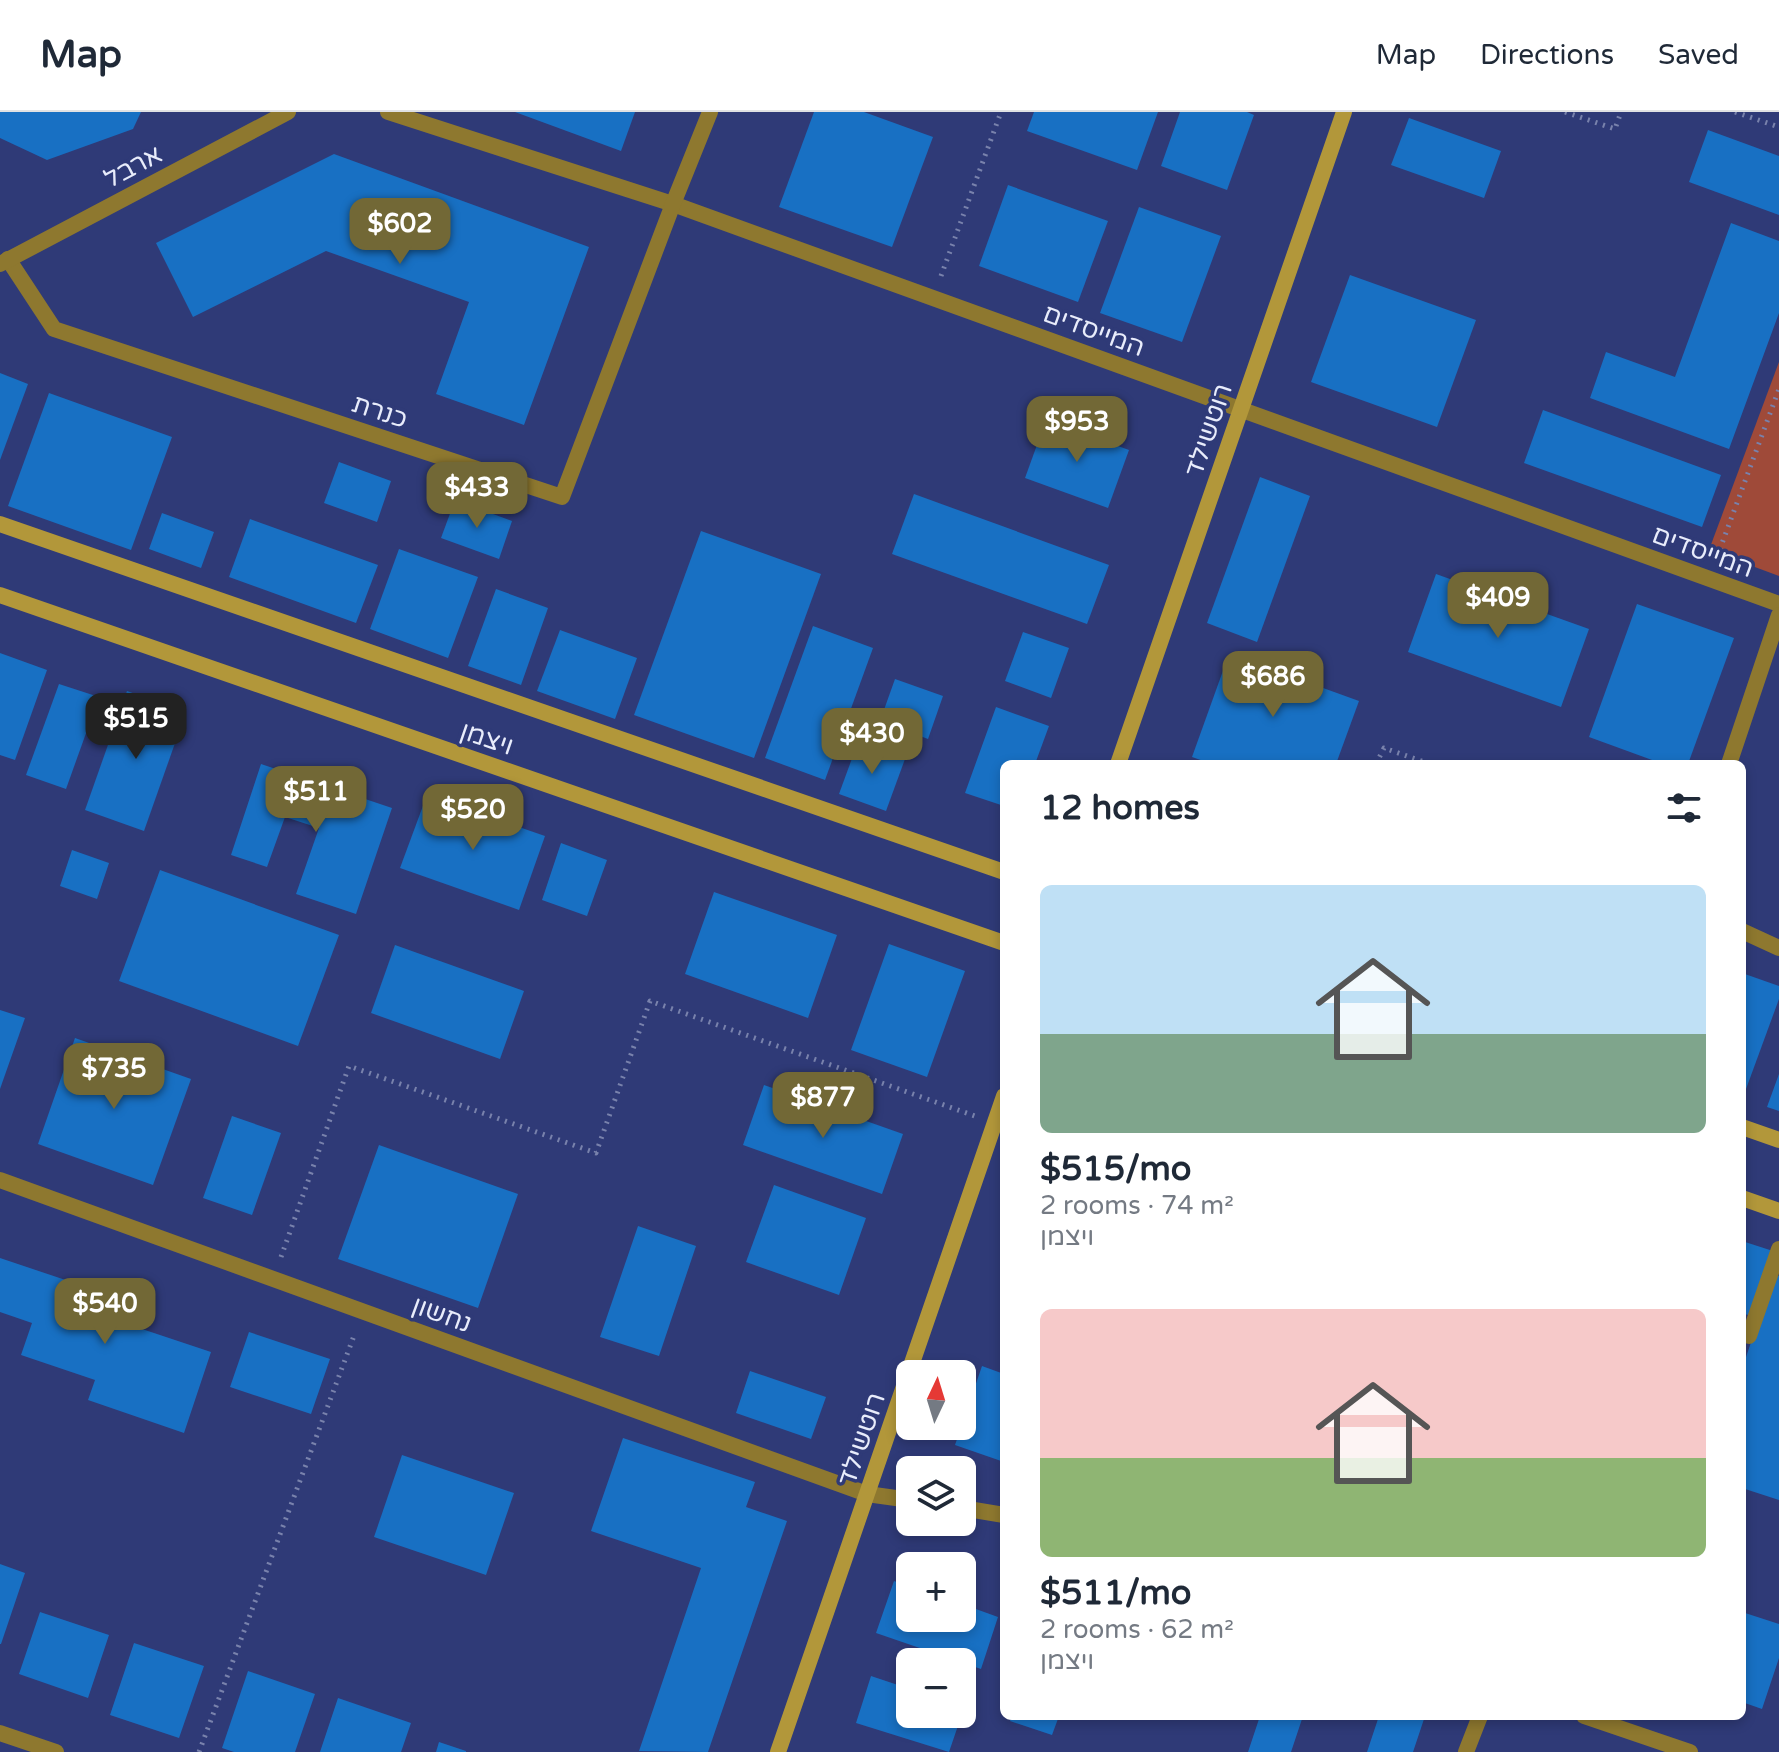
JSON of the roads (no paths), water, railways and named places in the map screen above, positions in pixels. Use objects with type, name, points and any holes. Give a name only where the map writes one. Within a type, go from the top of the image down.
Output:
[{"type":"main road","name":"רוטשילד","points":[[1119,760],[1344,112]]},
{"type":"main road","name":"ויצמן","points":[[0,524],[1000,871]]},
{"type":"main road","name":"ויצמן","points":[[0,595],[1000,942]]},
{"type":"main road","name":"רוטשילד","points":[[778,1752],[1000,1108]]},
{"type":"main road","points":[[1746,1128],[1779,1140]]},
{"type":"main road","points":[[1746,1199],[1779,1211]]},
{"type":"street","name":"ארבל","points":[[4,262],[288,112]]},
{"type":"street","name":"המייסדים","points":[[388,112],[673,204],[1779,604]]},
{"type":"street","name":"כנרת","points":[[4,262],[54,329],[562,497],[710,112]]},
{"type":"street","points":[[1730,760],[1779,615]]},
{"type":"street","points":[[1746,933],[1779,948]]},
{"type":"street","name":"נחשון","points":[[0,1180],[867,1494],[896,1498]]},
{"type":"street","points":[[1749,1336],[1779,1249]]},
{"type":"street","points":[[976,1510],[1000,1514]]},
{"type":"street","points":[[1466,1752],[1478,1720]]},
{"type":"street","points":[[1596,1720],[1690,1752]]},
{"type":"street","points":[[0,1733],[56,1752]]}]
